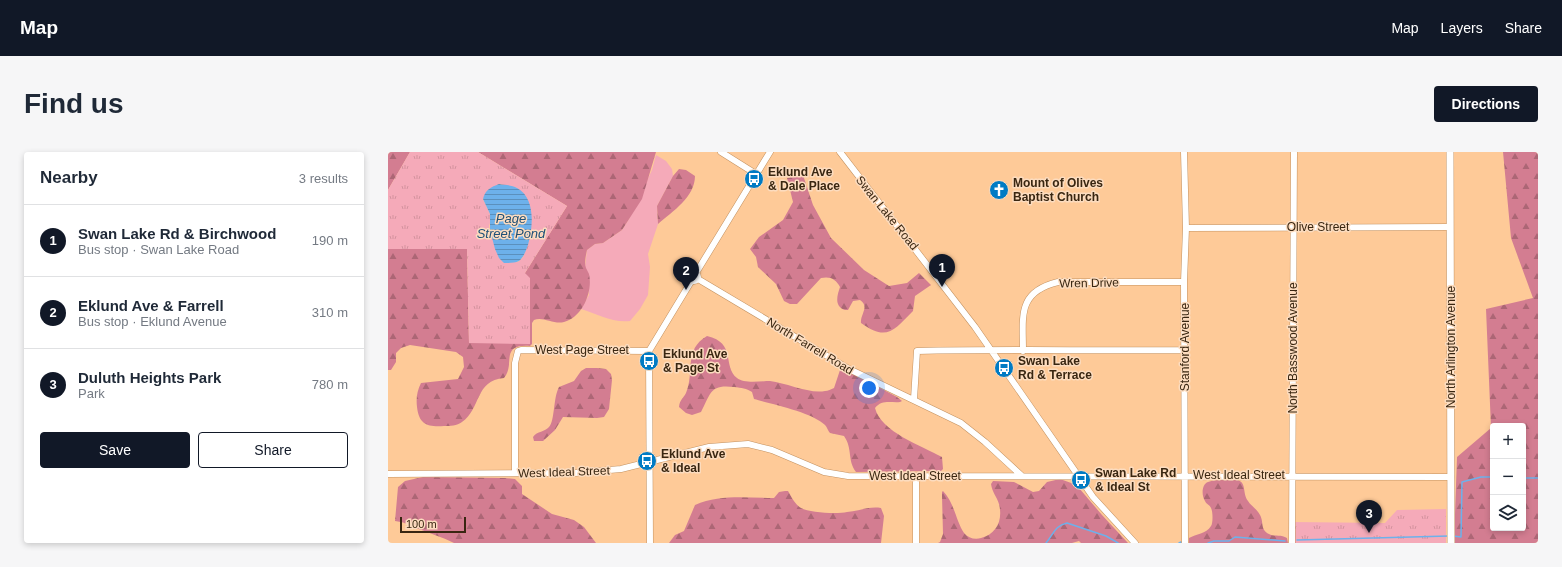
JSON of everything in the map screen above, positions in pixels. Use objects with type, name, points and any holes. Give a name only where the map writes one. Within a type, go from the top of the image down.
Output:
[{"type":"main road","name":"North Arlington Avenue","points":[[1450,152],[1451,539]]},
{"type":"street","points":[[721,152],[756,174]]},
{"type":"street","points":[[650,543],[649,351],[770,152]]},
{"type":"street","name":"Swan Lake Road","points":[[840,152],[854,172],[933,270],[992,350],[1098,503],[1135,543]]},
{"type":"street","name":"Stanford Avenue","points":[[1184,152],[1186,228],[1184,282],[1186,543]]},
{"type":"street","name":"North Basswood Avenue","points":[[1292,543],[1294,152]]},
{"type":"street","name":"Olive Street","points":[[1186,228],[1450,227]]},
{"type":"street","name":"North Farrell Road","points":[[695,277],[842,365],[961,423],[985,442],[1022,476]]},
{"type":"street","name":"Wren Drive","points":[[1023,351],[1023,312],[1030,296],[1045,285],[1058,282],[1184,282]]},
{"type":"street","name":"West Page Street","points":[[514,473],[515,363],[517,352],[521,350],[649,351]]},
{"type":"street","points":[[914,399],[917,351],[1184,350]]},
{"type":"street","name":"West Ideal Street","points":[[388,474],[590,473],[621,469],[709,447],[748,444],[772,450],[831,474],[848,476],[1292,475],[1451,477]]},
{"type":"street","points":[[916,476],[916,543]]},
{"type":"green space","points":[[388,152],[410,152],[388,190]]},
{"type":"green space","points":[[410,152],[478,152],[567,206],[525,273],[530,278],[530,344],[469,343],[467,249],[388,249],[388,190]],"holes":[[[499,184],[517,188],[531,235],[523,257],[518,262],[514,262],[492,238],[489,226],[491,220],[490,214],[483,199]]]},
{"type":"green space","points":[[478,152],[656,152],[642,199],[622,230],[603,243],[595,244],[587,250],[585,264],[590,281],[588,295],[581,309],[571,319],[560,323],[541,319],[534,320],[532,323],[532,344],[530,346],[520,346],[511,352],[509,367],[504,378],[495,380],[483,389],[468,416],[456,425],[433,426],[425,424],[418,413],[417,398],[421,383],[458,379],[464,367],[463,357],[456,352],[410,345],[401,348],[396,353],[396,362],[391,370],[388,370],[388,249],[467,249],[469,343],[525,273],[567,206]]},
{"type":"green space","points":[[1503,152],[1538,152],[1538,543],[1454,543],[1457,457],[1490,429],[1490,531],[1526,531],[1526,423],[1491,423],[1486,309],[1533,298],[1511,238]]},
{"type":"green space","points":[[656,155],[666,161],[672,169],[673,176],[657,206],[658,224],[648,254],[650,267],[648,295],[640,309],[630,321],[617,321],[581,309],[589,295],[585,267],[587,250],[595,244],[603,243],[622,230],[629,219],[652,170]]},
{"type":"green space","points":[[679,169],[686,170],[695,176],[694,184],[691,191],[682,203],[658,224],[657,206],[673,176]]},
{"type":"green space","points":[[803,175],[813,205],[831,238],[864,270],[889,286],[907,283],[919,273],[931,285],[915,296],[913,311],[901,324],[890,331],[884,333],[877,332],[861,323],[864,305],[860,300],[853,301],[848,310],[845,310],[839,306],[837,300],[840,287],[835,280],[827,277],[821,278],[797,304],[790,304],[784,301],[776,284],[758,267],[756,257],[750,249],[759,237],[783,220],[793,202],[787,178]]},
{"type":"green space","points":[[707,336],[716,339],[726,349],[730,367],[733,373],[740,380],[748,382],[777,382],[805,390],[819,392],[834,388],[841,367],[897,397],[902,401],[884,402],[875,408],[879,417],[885,424],[903,437],[942,457],[943,469],[941,471],[856,472],[853,468],[847,441],[844,436],[830,433],[825,425],[811,416],[754,399],[752,392],[744,388],[726,386],[720,387],[712,391],[701,412],[692,415],[686,413],[679,407],[689,385],[692,355],[695,348]]},
{"type":"green space","points":[[586,368],[606,369],[611,374],[612,380],[609,409],[604,417],[563,417],[555,430],[543,441],[534,441],[533,437],[535,435],[547,429],[551,424],[559,387],[574,381],[581,371]]},
{"type":"green space","points":[[423,477],[515,479],[522,486],[522,494],[552,514],[574,520],[584,527],[596,543],[454,543],[406,523],[395,521],[398,487],[405,481]]},
{"type":"green space","points":[[1060,479],[1074,484],[1079,488],[1128,543],[1081,543],[1079,541],[1072,543],[938,543],[940,542],[943,534],[943,491],[950,501],[964,533],[974,539],[979,539],[987,536],[998,526],[1000,510],[999,504],[992,490],[991,484],[993,481],[1014,482],[1033,492],[1039,491],[1047,482]]},
{"type":"green space","points":[[1215,480],[1237,480],[1242,483],[1249,503],[1260,515],[1264,530],[1271,535],[1287,538],[1288,543],[1189,543],[1189,538],[1201,534],[1212,525],[1212,510],[1203,496],[1204,485]]},
{"type":"green space","points":[[788,491],[794,501],[805,510],[824,513],[837,513],[881,508],[884,516],[881,543],[669,543],[675,535],[684,531],[695,505],[714,499],[724,498],[774,498],[779,492]]},
{"type":"green space","points":[[1446,509],[1446,543],[1292,543],[1292,522],[1385,523],[1397,510]]},
{"type":"water","name":"Page Street Pond","points":[[499,184],[517,188],[523,193],[530,206],[532,214],[528,245],[522,258],[516,262],[504,263],[499,258],[490,230],[490,214],[483,199],[485,193],[489,189]]},
{"type":"waterway","points":[[1453,536],[1461,537],[1462,482],[1481,477],[1490,477]]},
{"type":"waterway","points":[[1526,478],[1538,478]]},
{"type":"waterway","points":[[1046,543],[1059,526],[1067,523],[1106,536],[1118,543]]},
{"type":"waterway","points":[[1297,540],[1449,536]]},
{"type":"waterway","points":[[1208,543],[1214,541],[1229,541],[1235,537],[1285,541]]},
{"type":"place","name":"Eklund Ave & Dale Place","points":[[754,179]]},
{"type":"place","name":"Mount of Olives Baptist Church","points":[[999,190]]},
{"type":"place","name":"Swan Lake Rd & Birchwood","points":[[942,287]]},
{"type":"place","name":"Eklund Ave & Farrell","points":[[686,290]]},
{"type":"place","name":"Eklund Ave & Page St","points":[[649,361]]},
{"type":"place","name":"Swan Lake Rd & Terrace","points":[[1004,368]]},
{"type":"place","name":"Eklund Ave & Ideal","points":[[647,461]]},
{"type":"place","name":"Swan Lake Rd & Ideal St","points":[[1081,480]]},
{"type":"place","name":"Duluth Heights Park","points":[[1369,533]]}]
